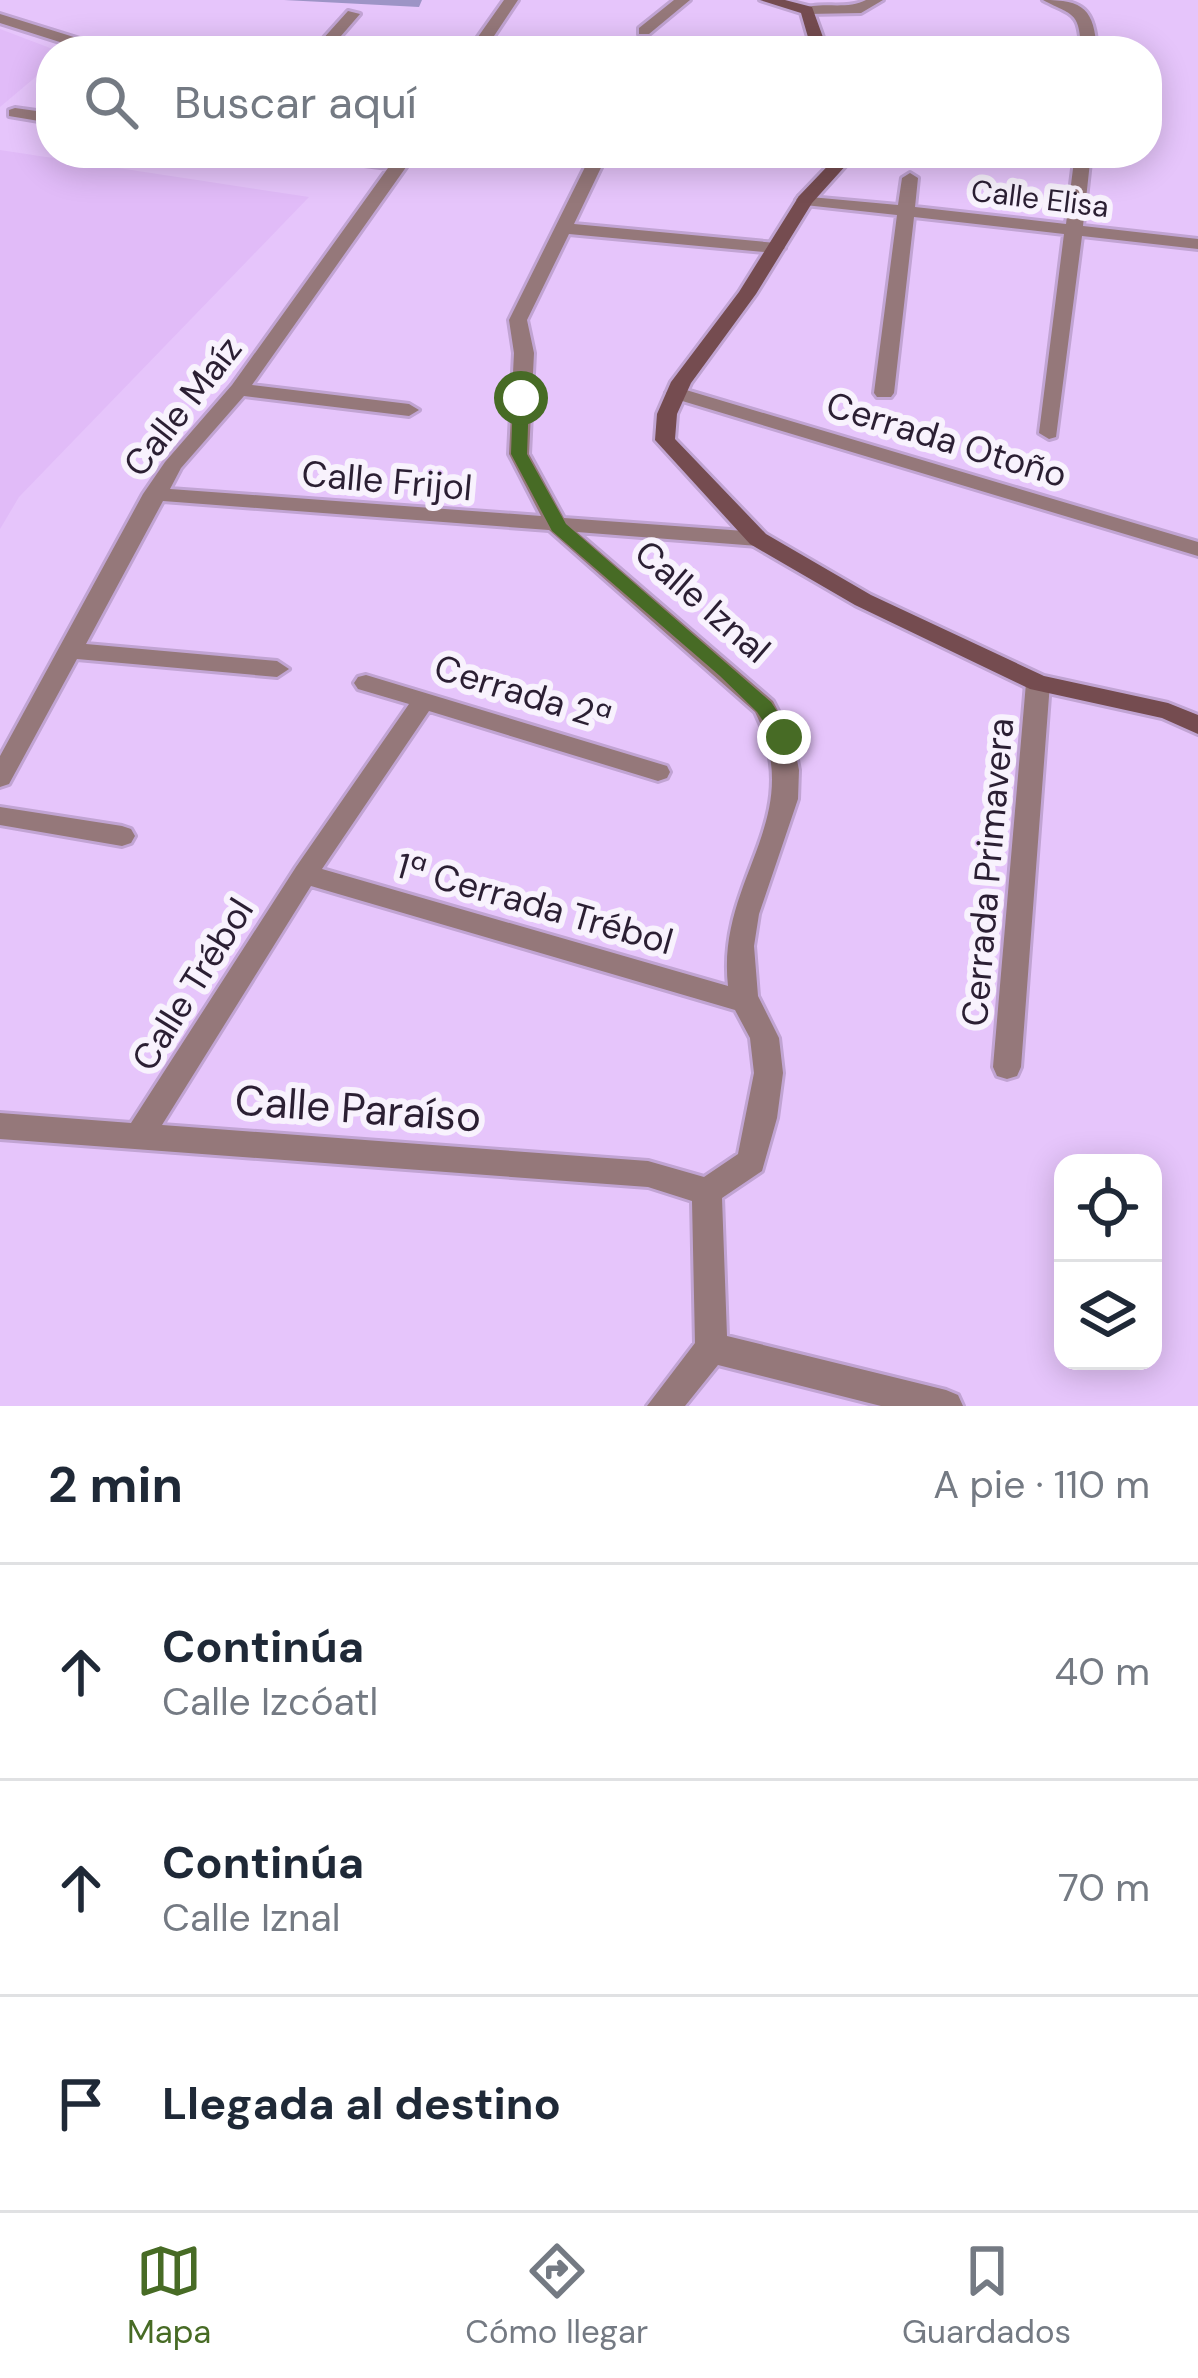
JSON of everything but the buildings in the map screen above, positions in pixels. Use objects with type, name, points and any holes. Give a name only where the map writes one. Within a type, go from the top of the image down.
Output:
[{"type":"street","points":[[487,36],[512,0]]},
{"type":"street","points":[[644,31],[683,0]]},
{"type":"street","points":[[767,0],[807,10],[861,9],[876,0]]},
{"type":"street","points":[[1050,0],[1082,10],[1088,18],[1088,36]]},
{"type":"street","points":[[807,10],[815,36]]},
{"type":"street","points":[[333,36],[353,14]]},
{"type":"street","points":[[0,18],[57,36]]},
{"type":"street","points":[[15,113],[36,116]]},
{"type":"street","name":"Calle Maíz","points":[[0,778],[154,494],[239,388],[398,168]]},
{"type":"street","points":[[559,527],[519,454],[524,353],[518,320],[592,168]]},
{"type":"street","points":[[835,168],[805,200],[676,393],[665,440],[758,539],[863,600],[1038,683],[1168,711],[1198,725]]},
{"type":"street","points":[[1049,433],[1082,168]]},
{"type":"street","points":[[884,393],[910,178]]},
{"type":"street","name":"Calle Elisa","points":[[805,200],[1198,244]]},
{"type":"street","points":[[562,228],[776,248]]},
{"type":"street","points":[[239,388],[409,410]]},
{"type":"street","name":"Cerrada Otoño","points":[[676,393],[1198,549]]},
{"type":"street","name":"Calle Frijol","points":[[154,494],[758,539]]},
{"type":"street","name":"Calle Iznal","points":[[559,527],[727,671],[764,707],[784,737],[784,817],[740,945],[746,1002],[766,1037],[772,1078],[751,1162],[707,1192]]},
{"type":"street","points":[[68,650],[277,669]]},
{"type":"street","name":"Cerrada 2ª","points":[[366,683],[658,772]]},
{"type":"street","name":"Cerrada Primavera","points":[[1007,1066],[1038,683]]},
{"type":"street","name":"Calle Trébol","points":[[141,1133],[305,874],[425,699]]},
{"type":"street","points":[[0,817],[122,836]]},
{"type":"street","name":"1ª Cerrada Trébol","points":[[305,874],[746,1002]]},
{"type":"street","name":"Calle Paraíso","points":[[0,1126],[647,1174],[707,1192]]},
{"type":"street","points":[[664,1406],[711,1348],[707,1192]]},
{"type":"street","points":[[711,1348],[946,1406]]},
{"type":"shaded area","points":[[0,29],[36,43],[36,77],[0,107]]},
{"type":"shaded area","points":[[0,150],[36,155],[36,168],[118,168],[309,197],[19,497],[0,529]]},
{"type":"route","points":[[521,398],[519,454],[559,527],[727,671],[764,707],[784,737]]}]
